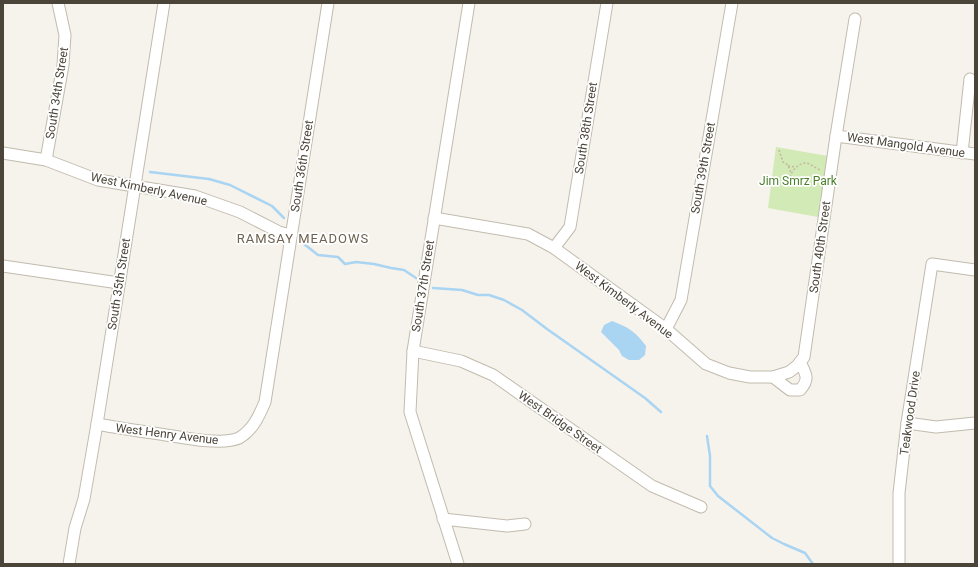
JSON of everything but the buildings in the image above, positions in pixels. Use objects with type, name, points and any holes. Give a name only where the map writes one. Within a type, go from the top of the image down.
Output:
[{"type":"street","name":"South 34th Street","points":[[46,160],[64,58],[65,35],[58,3]]},
{"type":"street","name":"South 35th Street","points":[[70,564],[75,528],[84,499],[97,424],[164,3]]},
{"type":"street","name":"South 36th Street","points":[[238,438],[251,429],[259,417],[265,402],[328,3]]},
{"type":"street","name":"South 37th Street","points":[[458,564],[410,412],[413,351],[469,3]]},
{"type":"street","name":"South 38th Street","points":[[554,248],[570,227],[607,3]]},
{"type":"street","name":"South 39th Street","points":[[666,329],[681,300],[732,3]]},
{"type":"street","name":"South 40th Street","points":[[802,359],[855,19]]},
{"type":"street","points":[[962,153],[970,79]]},
{"type":"street","name":"West Mangold Avenue","points":[[836,136],[975,154]]},
{"type":"street","name":"West Kimberly Avenue","points":[[3,153],[46,160],[98,180],[202,198],[240,212],[279,232],[291,235]]},
{"type":"street","name":"West Kimberly Avenue","points":[[434,218],[528,234],[554,248],[666,329],[706,364],[729,374],[750,377],[773,377],[789,372],[802,359]]},
{"type":"street","name":"Teakwood Drive","points":[[899,564],[899,493],[932,264],[975,270]]},
{"type":"street","points":[[3,266],[119,283]]},
{"type":"street","name":"West Bridge Street","points":[[413,351],[461,361],[493,375],[652,486],[702,507]]},
{"type":"street","points":[[773,377],[790,390],[800,390],[806,384],[807,377],[802,359]]},
{"type":"street","points":[[908,423],[936,427],[975,423]]},
{"type":"street","name":"West Henry Avenue","points":[[97,424],[204,441],[225,441],[238,438]]},
{"type":"street","points":[[443,519],[507,526],[525,524]]},
{"type":"path","points":[[779,150],[783,162],[788,166],[791,173],[790,181]]},
{"type":"path","points":[[791,173],[797,167],[806,163],[810,164],[816,169],[825,170]]},
{"type":"path","points":[[788,166],[797,167]]},
{"type":"green space","name":"Jim Smrz Park","points":[[776,147],[828,156],[818,217],[768,208]]},
{"type":"water","points":[[612,321],[631,330],[646,346],[645,355],[639,360],[629,360],[622,356],[619,350],[601,332],[604,325]]},
{"type":"waterway","points":[[150,172],[209,179],[230,185],[272,206],[284,218]]},
{"type":"waterway","points":[[304,244],[318,255],[338,257],[345,264],[356,262],[374,264],[404,270],[416,278]]},
{"type":"waterway","points":[[433,288],[462,290],[478,295],[489,295],[504,300],[522,310],[645,398],[661,412]]},
{"type":"waterway","points":[[707,436],[710,456],[710,486],[718,496],[772,538],[805,553],[813,564]]},
{"type":"district","name":"RAMSAY MEADOWS","points":[[303,238]]}]
